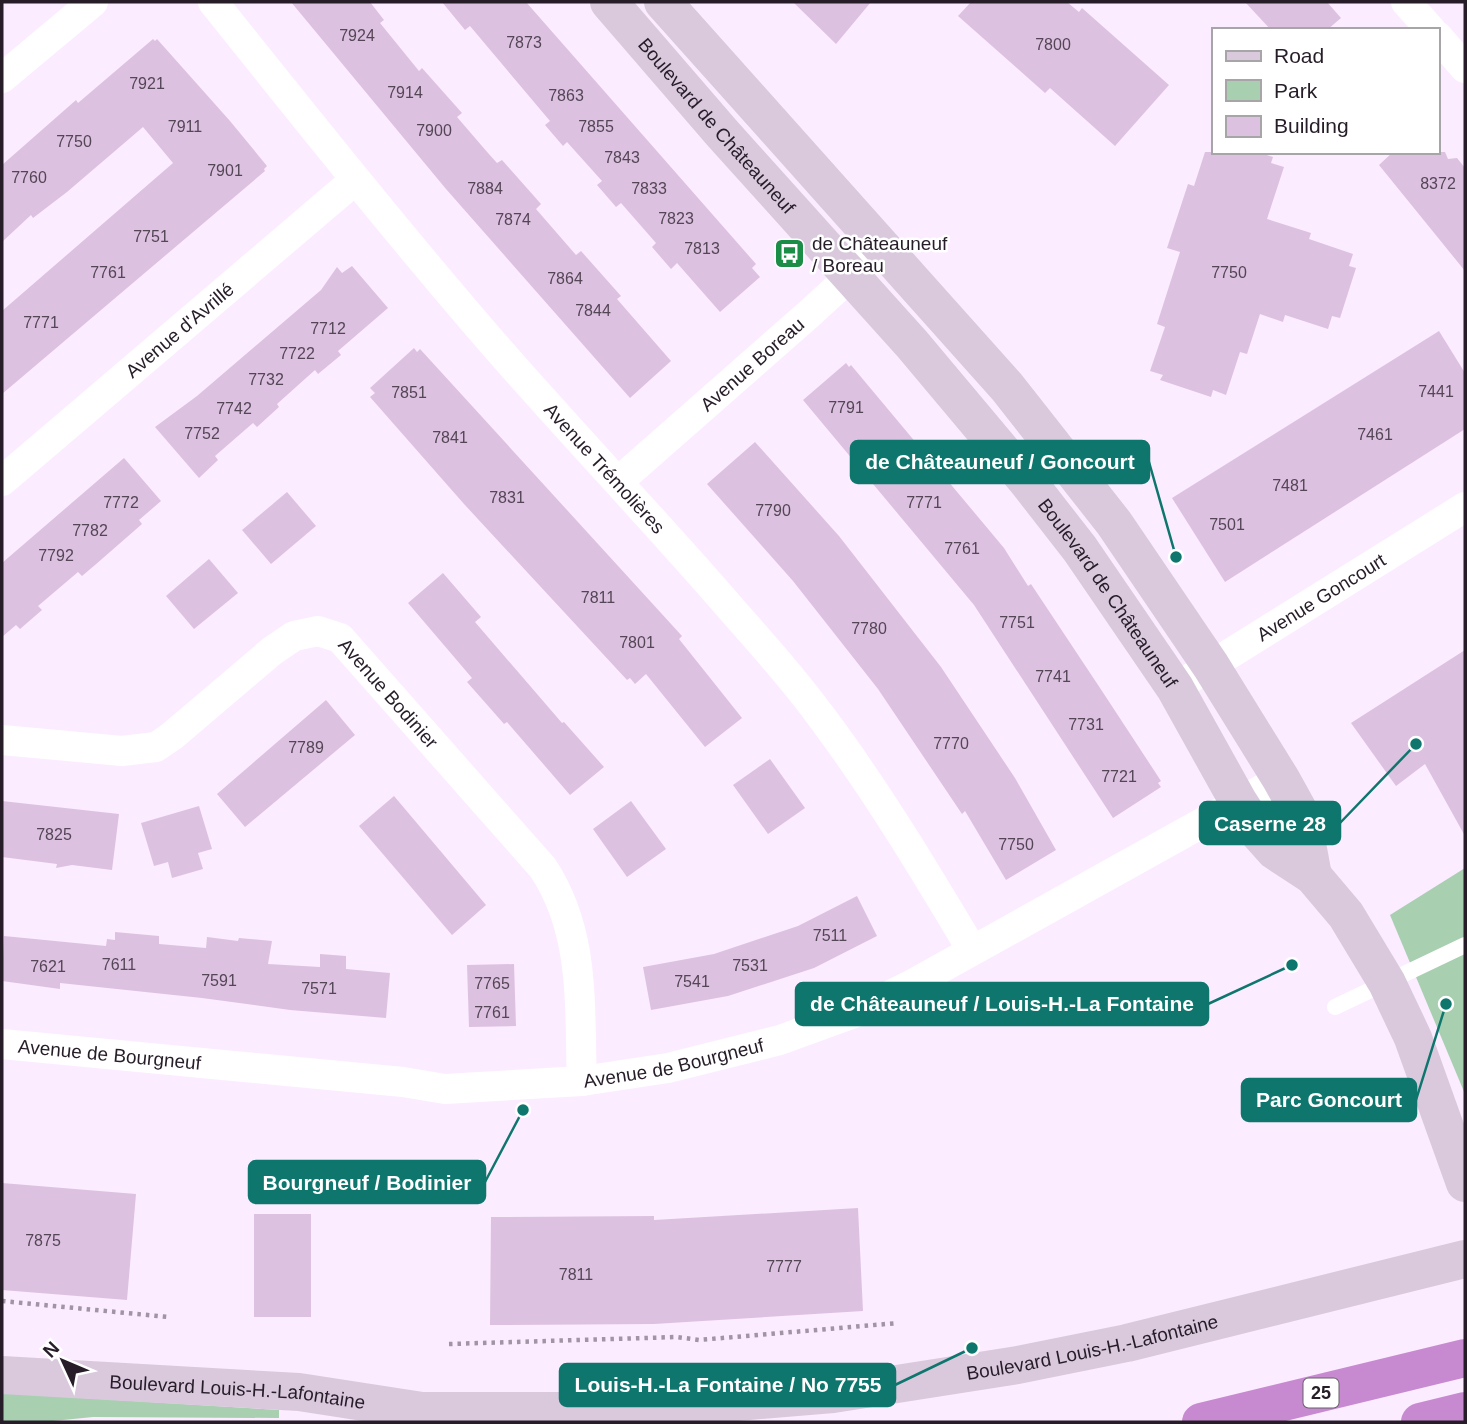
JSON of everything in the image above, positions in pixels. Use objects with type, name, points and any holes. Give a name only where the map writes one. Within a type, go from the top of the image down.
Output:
[{"type":"highway","name":"25","points":[[1200,1422],[1465,1358]]},
{"type":"highway","points":[[1420,1422],[1465,1411]]},
{"type":"street","points":[[2,78],[93,2]]},
{"type":"street","name":"Avenue Trémolières","points":[[213,2],[355,180],[484,333],[619,481],[773,657],[822,718],[923,866],[972,950]]},
{"type":"street","name":"Boulevard de Châteauneuf","points":[[609,2],[722,133],[921,354],[1027,481],[1080,549],[1175,688],[1258,832],[1275,851],[1312,876],[1346,915],[1387,983],[1417,1049],[1465,1183]]},
{"type":"street","points":[[663,2],[963,337],[1061,453],[1115,523],[1211,666],[1281,779],[1302,817],[1312,876]]},
{"type":"street","points":[[1406,2],[1429,28]]},
{"type":"street","points":[[1439,38],[1465,68]]},
{"type":"street","name":"Avenue d'Avrillé","points":[[2,481],[355,180]]},
{"type":"street","name":"Avenue Boreau","points":[[619,481],[882,247]]},
{"type":"street","name":"Avenue Goncourt","points":[[1175,688],[1465,507]]},
{"type":"street","name":"Avenue Bodinier","points":[[2,740],[122,751],[156,747],[272,651],[294,636],[318,631],[340,638],[543,868],[556,888],[572,931],[577,954],[582,1081]]},
{"type":"street","name":"Avenue de Bourgneuf","points":[[2,1044],[402,1082],[445,1089],[582,1081],[668,1068],[780,1040],[857,1012],[1281,779]]},
{"type":"street","name":"Boulevard Louis-H.-Lafontaine","points":[[2,1375],[299,1392],[422,1411],[644,1410],[833,1394],[1018,1365],[1127,1343],[1465,1259]]},
{"type":"street","points":[[351,1422],[422,1411]]},
{"type":"lane","points":[[1335,1007],[1465,945]]},
{"type":"path","points":[[2,1301],[168,1317]]},
{"type":"path","points":[[449,1344],[677,1337],[699,1340],[898,1323]]},
{"type":"green space","points":[[1465,868],[1465,1094],[1390,915]]},
{"type":"green space","points":[[2,1393],[279,1410],[279,1418],[93,1417],[43,1422],[2,1422]]},
{"type":"building","points":[[291,2],[370,2],[384,20],[380,23],[419,71],[422,68],[462,113],[457,117],[497,163],[502,160],[541,204],[536,209],[576,255],[581,251],[621,296],[617,299],[671,361],[630,398],[446,189]]},
{"type":"building","points":[[442,2],[526,2],[756,264],[752,268],[760,277],[720,312],[677,263],[671,269],[652,247],[656,243],[621,203],[616,207],[597,185],[602,181],[567,142],[563,146],[545,125],[550,121],[470,26],[465,30]]},
{"type":"building","points":[[793,2],[871,2],[836,44]]},
{"type":"building","points":[[971,2],[1067,2],[1079,12],[1082,8],[1169,85],[1115,146],[1050,88],[1045,93],[958,16]]},
{"type":"building","points":[[1245,2],[1327,2],[1341,18],[1329,28],[1269,28]]},
{"type":"building","points":[[153,39],[157,39],[230,121],[267,166],[265,171],[2,394],[2,311],[173,163],[143,127],[67,192],[33,218],[31,215],[2,242],[2,165],[76,100],[78,103]]},
{"type":"building","points":[[1205,152],[1264,154],[1273,157],[1271,163],[1284,167],[1267,219],[1311,233],[1309,239],[1353,254],[1349,266],[1356,268],[1340,318],[1332,316],[1328,329],[1285,315],[1283,322],[1260,314],[1247,354],[1240,352],[1226,395],[1213,390],[1211,397],[1160,380],[1163,375],[1150,371],[1165,327],[1157,324],[1180,252],[1167,248],[1188,184],[1194,186]]},
{"type":"building","points":[[1445,152],[1448,159],[1457,158],[1465,168],[1465,271],[1379,165],[1391,154]]},
{"type":"building","points":[[352,266],[388,308],[338,351],[341,355],[318,374],[315,370],[277,404],[279,407],[257,427],[253,423],[215,456],[218,460],[199,478],[155,427],[197,396],[321,290],[337,267],[342,273]]},
{"type":"building","points":[[1439,331],[1465,373],[1465,429],[1225,582],[1172,498]]},
{"type":"building","points":[[414,348],[417,352],[420,349],[682,636],[679,639],[742,718],[705,747],[646,674],[635,684],[630,678],[627,680],[464,504],[370,397],[375,393],[370,388]]},
{"type":"building","points":[[846,363],[849,367],[851,365],[1004,548],[1028,586],[1031,584],[1161,781],[1158,783],[1161,787],[1113,818],[974,605],[803,400]]},
{"type":"building","points":[[755,442],[839,536],[941,667],[1015,778],[1056,850],[1006,880],[965,811],[962,814],[878,689],[793,581],[707,484]]},
{"type":"building","points":[[124,458],[161,501],[139,520],[142,524],[95,565],[82,576],[78,572],[38,606],[42,610],[20,629],[16,625],[2,637],[2,563]]},
{"type":"building","points":[[287,492],[316,526],[271,564],[242,530]]},
{"type":"building","points":[[209,559],[238,593],[194,629],[166,596]]},
{"type":"building","points":[[443,573],[481,617],[475,622],[562,723],[564,722],[604,767],[570,795],[507,722],[504,724],[467,682],[472,678],[408,603]]},
{"type":"building","points":[[1465,650],[1465,836],[1425,764],[1396,786],[1351,723]]},
{"type":"building","points":[[326,700],[355,735],[245,827],[217,794]]},
{"type":"building","points":[[770,759],[805,808],[768,834],[733,785]]},
{"type":"building","points":[[394,796],[486,905],[452,935],[359,826]]},
{"type":"building","points":[[2,801],[119,814],[112,870],[72,865],[56,868],[57,864],[2,857]]},
{"type":"building","points":[[631,801],[666,849],[627,877],[593,829]]},
{"type":"building","points":[[199,806],[212,849],[198,853],[203,869],[172,878],[168,862],[154,866],[141,823]]},
{"type":"building","points":[[857,896],[877,936],[814,968],[728,996],[651,1010],[643,967],[714,954],[798,926]]},
{"type":"building","points":[[115,932],[159,936],[159,944],[206,948],[207,937],[272,941],[268,964],[320,967],[320,954],[346,956],[346,969],[390,973],[386,1018],[290,1010],[60,983],[60,989],[2,981],[4,936],[106,946],[107,939],[115,940]]},
{"type":"building","points":[[514,964],[516,1026],[469,1027],[467,965]]},
{"type":"building","points":[[2,1183],[136,1194],[127,1300],[2,1290]]},
{"type":"building","points":[[858,1208],[863,1311],[654,1324],[490,1325],[491,1217],[654,1216],[654,1220]]},
{"type":"building","points":[[254,1214],[311,1214],[311,1317],[254,1317]]},
{"type":"place","name":"de Châteauneuf / Boreau","points":[[789,254]]},
{"type":"place","name":"de Châteauneuf / Goncourt","points":[[1176,557]]},
{"type":"place","name":"Caserne 28","points":[[1416,744]]},
{"type":"place","name":"de Châteauneuf / Louis-H.-La Fontaine","points":[[1292,965]]},
{"type":"place","name":"Parc Goncourt","points":[[1446,1004]]},
{"type":"place","name":"Bourgneuf / Bodinier","points":[[523,1110]]},
{"type":"place","name":"Louis-H.-La Fontaine / No 7755","points":[[972,1348]]}]
